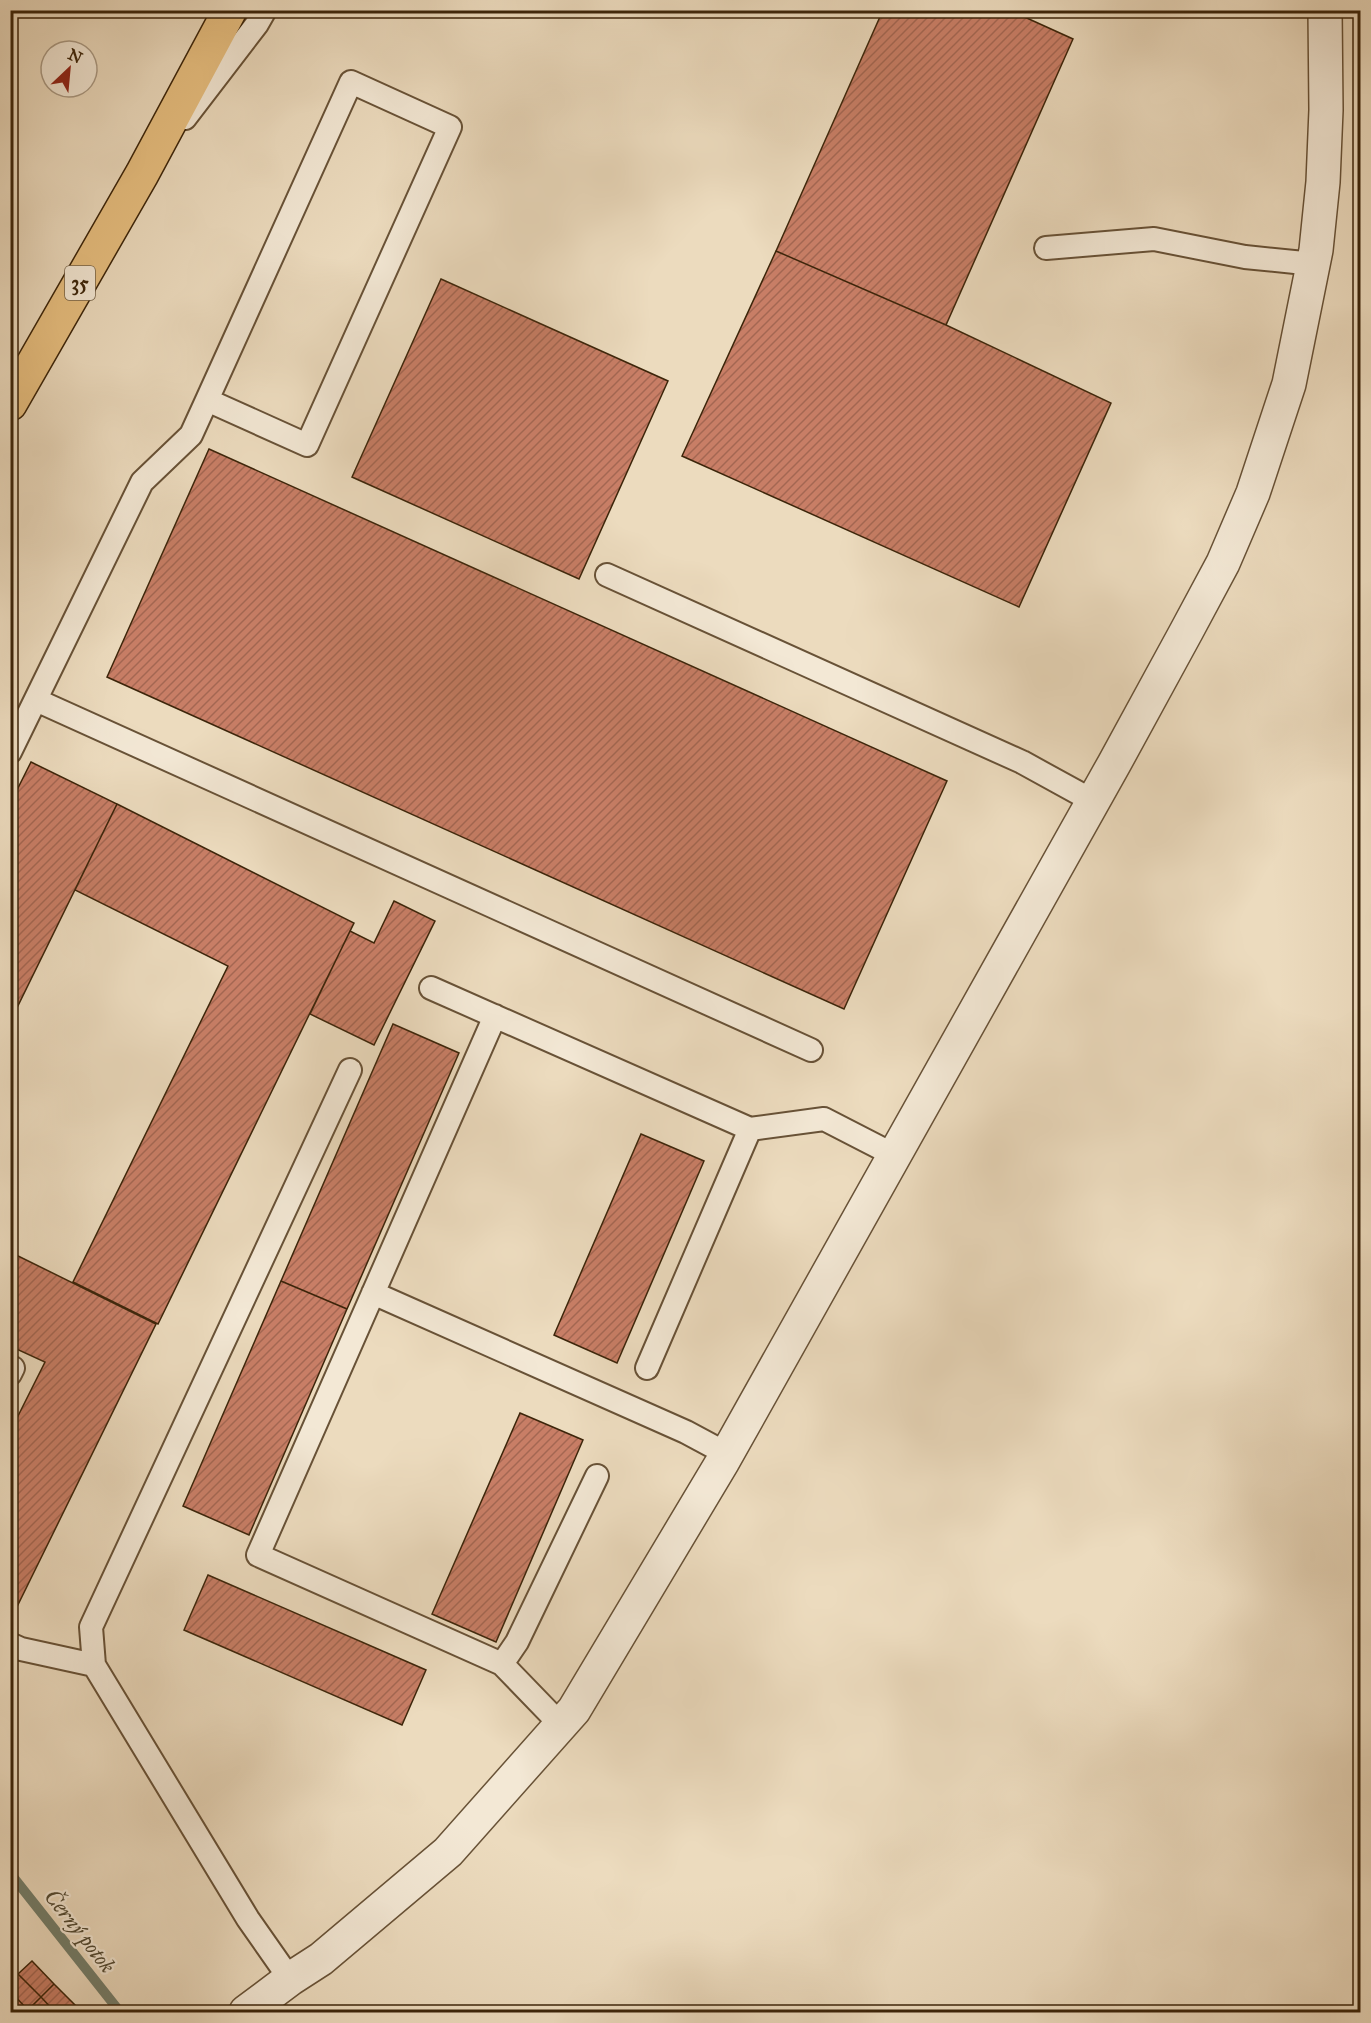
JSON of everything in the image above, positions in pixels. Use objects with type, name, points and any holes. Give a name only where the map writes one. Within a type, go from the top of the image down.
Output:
[{"type":"main road","name":"35","points":[[10,404],[142,174],[230,10]]},
{"type":"street","points":[[246,2013],[290,1979],[321,1959],[448,1852],[574,1710],[727,1454],[1093,801],[1223,563],[1253,493],[1290,384],[1314,264],[1326,110],[1325,10]]},
{"type":"lane","points":[[142,174],[257,24],[265,10]]},
{"type":"lane","points":[[10,752],[142,482],[191,435],[351,82],[450,127],[307,445],[207,400]]},
{"type":"lane","points":[[1046,248],[1154,239],[1245,256],[1314,264]]},
{"type":"lane","points":[[607,575],[1022,762],[1093,801]]},
{"type":"lane","points":[[36,700],[811,1050]]},
{"type":"lane","points":[[431,988],[750,1129],[824,1119],[894,1155]]},
{"type":"lane","points":[[495,1016],[258,1555],[502,1664],[561,1725]]},
{"type":"lane","points":[[290,1979],[248,1919],[94,1665],[91,1627],[350,1070]]},
{"type":"lane","points":[[647,1368],[750,1129]]},
{"type":"lane","points":[[374,1293],[686,1432],[727,1454]]},
{"type":"lane","points":[[10,1367],[13,1368],[10,1374]]},
{"type":"lane","points":[[502,1664],[517,1642],[597,1476]]},
{"type":"lane","points":[[10,1644],[21,1649],[94,1665]]},
{"type":"building","points":[[883,10],[1009,10],[1073,39],[946,325],[776,251]]},
{"type":"building","points":[[776,251],[946,325],[1111,403],[1019,607],[682,456]]},
{"type":"building","points":[[441,279],[668,381],[579,579],[352,477]]},
{"type":"building","points":[[209,449],[947,781],[844,1009],[107,677]]},
{"type":"building","points":[[31,762],[117,804],[10,1022],[10,804]]},
{"type":"building","points":[[117,804],[354,923],[158,1324],[73,1282],[228,966],[75,890]]},
{"type":"building","points":[[394,901],[435,921],[374,1045],[310,1014],[350,931],[374,943]]},
{"type":"building","points":[[393,1024],[459,1053],[347,1309],[281,1281]]},
{"type":"building","points":[[641,1134],[704,1161],[617,1363],[554,1335]]},
{"type":"building","points":[[10,1252],[156,1324],[10,1621],[10,1432],[45,1362],[10,1346]]},
{"type":"building","points":[[281,1281],[347,1309],[249,1535],[183,1506]]},
{"type":"building","points":[[520,1413],[583,1440],[496,1642],[432,1614]]},
{"type":"building","points":[[208,1575],[426,1670],[402,1725],[184,1630]]},
{"type":"building","points":[[32,1961],[54,1984],[41,1997],[18,1974]]},
{"type":"building","points":[[18,1974],[41,1997],[28,2010],[10,1991],[10,1981]]},
{"type":"building","points":[[54,1984],[78,2008],[73,2012],[55,2012],[41,1997]]},
{"type":"building","points":[[10,1991],[28,2010],[10,2012]]},
{"type":"building","points":[[41,1997],[55,2012],[28,2010]]},
{"type":"waterway","name":"Černý potok","points":[[10,1873],[120,2012]]}]
